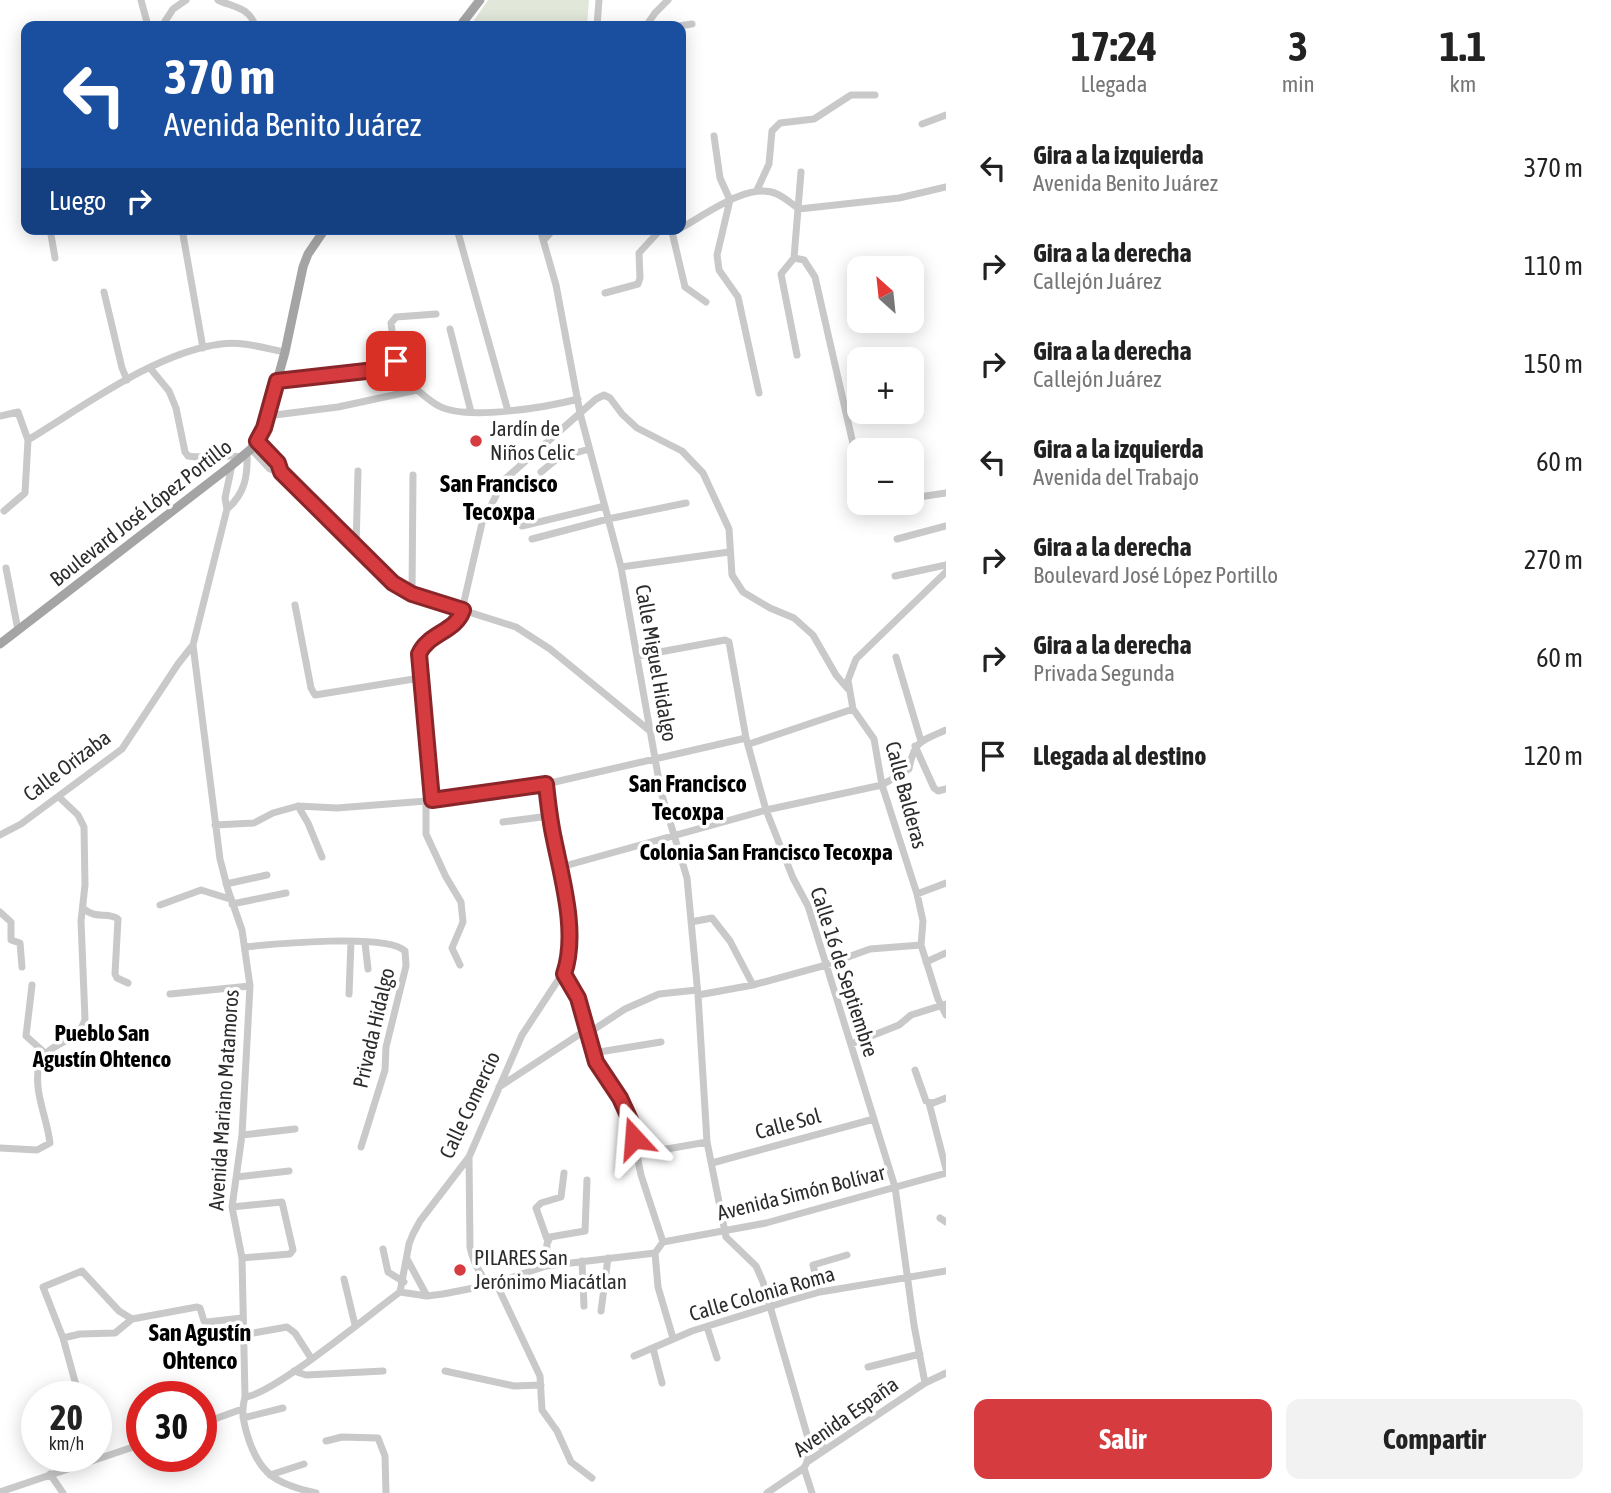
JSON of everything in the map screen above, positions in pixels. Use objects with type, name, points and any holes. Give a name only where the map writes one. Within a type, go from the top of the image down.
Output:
[{"type":"main road","points":[[464,21],[480,0]]},
{"type":"main road","name":"Boulevard José López Portillo","points":[[0,644],[232,466],[249,450],[267,416],[285,352],[303,267],[321,235]]},
{"type":"street","points":[[141,0],[147,21]]},
{"type":"street","points":[[169,0],[173,9]]},
{"type":"street","points":[[165,21],[173,9],[186,0]]},
{"type":"street","points":[[218,0],[251,16],[253,21]]},
{"type":"street","points":[[597,21],[599,0]]},
{"type":"street","points":[[649,21],[668,0]]},
{"type":"street","points":[[686,25],[692,24]]},
{"type":"street","points":[[757,190],[769,164],[772,131],[780,123],[814,119],[852,95],[875,95]]},
{"type":"street","points":[[922,124],[946,115]]},
{"type":"street","points":[[714,136],[720,178],[730,200],[717,255],[719,270],[737,297],[759,393]]},
{"type":"street","points":[[797,355],[781,274],[794,258],[801,172]]},
{"type":"street","points":[[686,222],[757,190],[775,193],[799,209],[899,198],[946,187]]},
{"type":"street","points":[[51,235],[55,258]]},
{"type":"street","points":[[183,235],[203,348]]},
{"type":"street","points":[[459,235],[509,411]]},
{"type":"street","name":"Calle Miguel Hidalgo","points":[[542,235],[556,285],[580,413],[621,567],[662,792],[687,878],[698,992],[707,1142],[724,1232]]},
{"type":"street","points":[[544,240],[549,235]]},
{"type":"street","points":[[605,293],[638,284],[639,253],[663,235]]},
{"type":"street","points":[[672,235],[685,287],[706,302]]},
{"type":"street","points":[[794,258],[804,260],[815,277],[852,438]]},
{"type":"street","points":[[104,292],[127,380]]},
{"type":"street","points":[[277,381],[393,368],[396,361],[391,323],[396,317],[436,314]]},
{"type":"street","points":[[450,328],[471,412]]},
{"type":"street","points":[[28,440],[166,359],[221,344],[246,344],[285,352]]},
{"type":"street","points":[[150,368],[169,391],[188,456],[209,458],[249,450],[271,469],[281,472],[393,583],[412,594],[516,627],[550,649],[651,731]]},
{"type":"street","points":[[267,416],[338,407],[417,390],[441,407],[471,412],[548,407],[578,399]]},
{"type":"street","points":[[215,825],[254,823],[273,813],[298,806],[337,808],[429,801],[546,784],[747,741],[853,709],[853,699],[848,689],[836,675],[813,635],[794,618],[743,592],[732,575],[729,529],[703,473],[682,451],[637,428],[622,415],[610,398],[604,395],[596,399],[504,480],[482,523],[458,622],[422,646],[419,654],[429,801],[426,834],[461,902],[463,922],[452,948],[460,965]]},
{"type":"street","points":[[0,415],[18,412],[28,440],[25,493],[4,511]]},
{"type":"street","points":[[541,472],[558,458],[589,449]]},
{"type":"street","name":"Avenida Mariano Matamoros","points":[[227,509],[244,486],[249,450]]},
{"type":"street","name":"Avenida Mariano Matamoros","points":[[232,466],[225,498],[227,509],[193,645],[215,825],[226,884],[242,930],[250,986],[243,1135],[232,1207],[242,1258],[245,1397],[242,1414]]},
{"type":"street","points":[[356,548],[358,471]]},
{"type":"street","points":[[412,594],[413,474]]},
{"type":"street","points":[[924,496],[946,493]]},
{"type":"street","points":[[532,539],[608,519],[686,503]]},
{"type":"street","points":[[523,526],[605,506]]},
{"type":"street","points":[[897,539],[946,526]]},
{"type":"street","points":[[621,567],[729,552]]},
{"type":"street","points":[[895,576],[946,565]]},
{"type":"street","points":[[6,568],[18,630]]},
{"type":"street","points":[[848,689],[848,680],[856,659],[946,572]]},
{"type":"street","points":[[295,605],[311,688],[315,695],[420,678]]},
{"type":"street","name":"Calle 16 de Septiembre","points":[[638,656],[724,640],[730,646],[747,741],[766,810],[793,877],[808,906],[895,1187],[925,1383]]},
{"type":"street","name":"Calle Orizaba","points":[[0,835],[21,824],[122,749],[193,645]]},
{"type":"street","points":[[896,657],[918,743],[934,788],[938,791],[946,789]]},
{"type":"street","name":"Calle Balderas","points":[[853,709],[874,739],[882,785],[917,894],[923,921],[921,945],[946,1015]]},
{"type":"street","points":[[562,867],[766,810],[882,785],[909,769],[918,743],[946,730]]},
{"type":"street","points":[[546,784],[550,816],[562,867],[570,950],[564,974],[578,998],[600,1070],[620,1098],[631,1122],[641,1175],[663,1242],[655,1253],[658,1287],[673,1339]]},
{"type":"street","points":[[0,1148],[37,1150],[50,1143],[39,1097],[39,1068],[45,1053],[79,1032],[86,1012],[81,921],[85,885],[83,827],[78,815],[59,797]]},
{"type":"street","points":[[298,806],[308,823],[321,858]]},
{"type":"street","points":[[503,822],[550,816]]},
{"type":"street","points":[[226,884],[267,875]]},
{"type":"street","points":[[917,894],[946,883]]},
{"type":"street","points":[[160,905],[201,890],[231,902],[286,893]]},
{"type":"street","points":[[84,909],[96,916],[114,916],[118,919],[115,975],[128,983]]},
{"type":"street","points":[[0,912],[11,922],[11,940],[20,943],[22,967]]},
{"type":"street","points":[[691,922],[712,918],[730,941],[753,985]]},
{"type":"street","name":"Privada Hidalgo","points":[[245,947],[302,941],[388,943],[400,946],[405,951],[407,958],[386,1046],[385,1070],[361,1147]]},
{"type":"street","points":[[349,994],[351,943]]},
{"type":"street","points":[[365,943],[368,969]]},
{"type":"street","points":[[499,1088],[625,1009],[659,994],[753,985],[826,965],[870,949],[921,945]]},
{"type":"street","points":[[926,962],[946,953]]},
{"type":"street","name":"Calle Comercio","points":[[400,1292],[409,1244],[420,1221],[469,1157],[522,1035],[564,974]]},
{"type":"street","points":[[32,985],[26,1036],[45,1053]]},
{"type":"street","points":[[170,994],[250,986]]},
{"type":"street","points":[[851,1044],[899,1025],[911,1015],[944,1005]]},
{"type":"street","points":[[593,1053],[661,1042]]},
{"type":"street","points":[[915,1070],[925,1099],[929,1103],[946,1171]]},
{"type":"street","points":[[929,1103],[946,1098]]},
{"type":"street","name":"Calle Sol","points":[[712,1163],[874,1119]]},
{"type":"street","points":[[243,1135],[295,1129]]},
{"type":"street","points":[[638,1154],[707,1142]]},
{"type":"street","points":[[469,1157],[470,1247],[476,1266],[492,1284],[540,1376],[542,1410],[557,1431],[567,1456],[575,1466],[592,1478]]},
{"type":"street","points":[[237,1177],[289,1171]]},
{"type":"street","name":"Avenida Simón Bolívar","points":[[663,1242],[766,1223],[946,1171]]},
{"type":"street","points":[[546,1266],[547,1240],[536,1208],[541,1203],[561,1197],[564,1173]]},
{"type":"street","points":[[547,1240],[554,1236],[585,1231],[587,1180]]},
{"type":"street","points":[[232,1207],[282,1204],[293,1252],[242,1258]]},
{"type":"street","points":[[724,1232],[729,1243],[756,1266],[771,1308],[808,1438],[806,1465],[812,1493]]},
{"type":"street","points":[[383,1249],[388,1272],[404,1282]]},
{"type":"street","points":[[245,1397],[259,1394],[294,1371],[400,1292],[427,1296],[492,1284],[546,1266],[655,1253]]},
{"type":"street","points":[[820,1292],[813,1265],[847,1255]]},
{"type":"street","points":[[406,1258],[427,1296]]},
{"type":"street","points":[[601,1311],[608,1258]]},
{"type":"street","points":[[582,1261],[584,1307]]},
{"type":"street","points":[[75,1381],[63,1338],[43,1287],[82,1271],[119,1311],[132,1319]]},
{"type":"street","name":"Calle Colonia Roma","points":[[634,1356],[707,1327],[820,1292],[946,1271]]},
{"type":"street","points":[[344,1279],[355,1325]]},
{"type":"street","points":[[63,1338],[80,1334],[115,1333],[132,1319],[197,1307],[207,1322],[242,1318]]},
{"type":"street","points":[[242,1335],[287,1327],[295,1333],[311,1358]]},
{"type":"street","points":[[707,1327],[717,1358]]},
{"type":"street","points":[[653,1348],[662,1383]]},
{"type":"street","points":[[868,1367],[920,1354]]},
{"type":"street","points":[[294,1371],[306,1375],[383,1371]]},
{"type":"street","points":[[445,1371],[514,1386],[541,1385]]},
{"type":"street","name":"Avenida España","points":[[767,1493],[826,1449],[925,1383],[946,1373]]},
{"type":"street","points":[[217,1419],[284,1408]]},
{"type":"street","points":[[242,1414],[255,1456],[262,1468],[295,1488],[316,1493]]},
{"type":"street","points":[[326,1441],[342,1437],[378,1438],[385,1456],[386,1493]]},
{"type":"street","points":[[808,1438],[826,1449]]},
{"type":"street","points":[[270,1475],[304,1464]]},
{"type":"street","points":[[0,1492],[56,1472]]},
{"type":"street","points":[[50,1474],[63,1493]]},
{"type":"shaded area","points":[[488,0],[589,0],[587,21],[473,21]]},
{"type":"place","name":"Jardín de Niños Celic","points":[[476,441]]},
{"type":"place","name":"PILARES San Jerónimo Miacátlan","points":[[460,1270]]},
{"type":"district","name":"San Francisco Tecoxpa","points":[[499,498]]},
{"type":"district","name":"San Francisco Tecoxpa","points":[[688,798]]},
{"type":"district","name":"Colonia San Francisco Tecoxpa","points":[[766,852]]},
{"type":"district","name":"Pueblo San Agustín Ohtenco","points":[[102,1046]]},
{"type":"district","name":"San Agustín Ohtenco","points":[[200,1347]]},
{"type":"route","points":[[396,361],[393,368],[277,381],[264,428],[257,441],[278,463],[281,472],[393,583],[412,594],[463,610],[458,622],[422,646],[419,654],[432,800],[546,784],[554,841],[562,867],[569,933],[570,950],[564,974],[578,998],[596,1062],[620,1098],[631,1122],[634,1138]]}]
